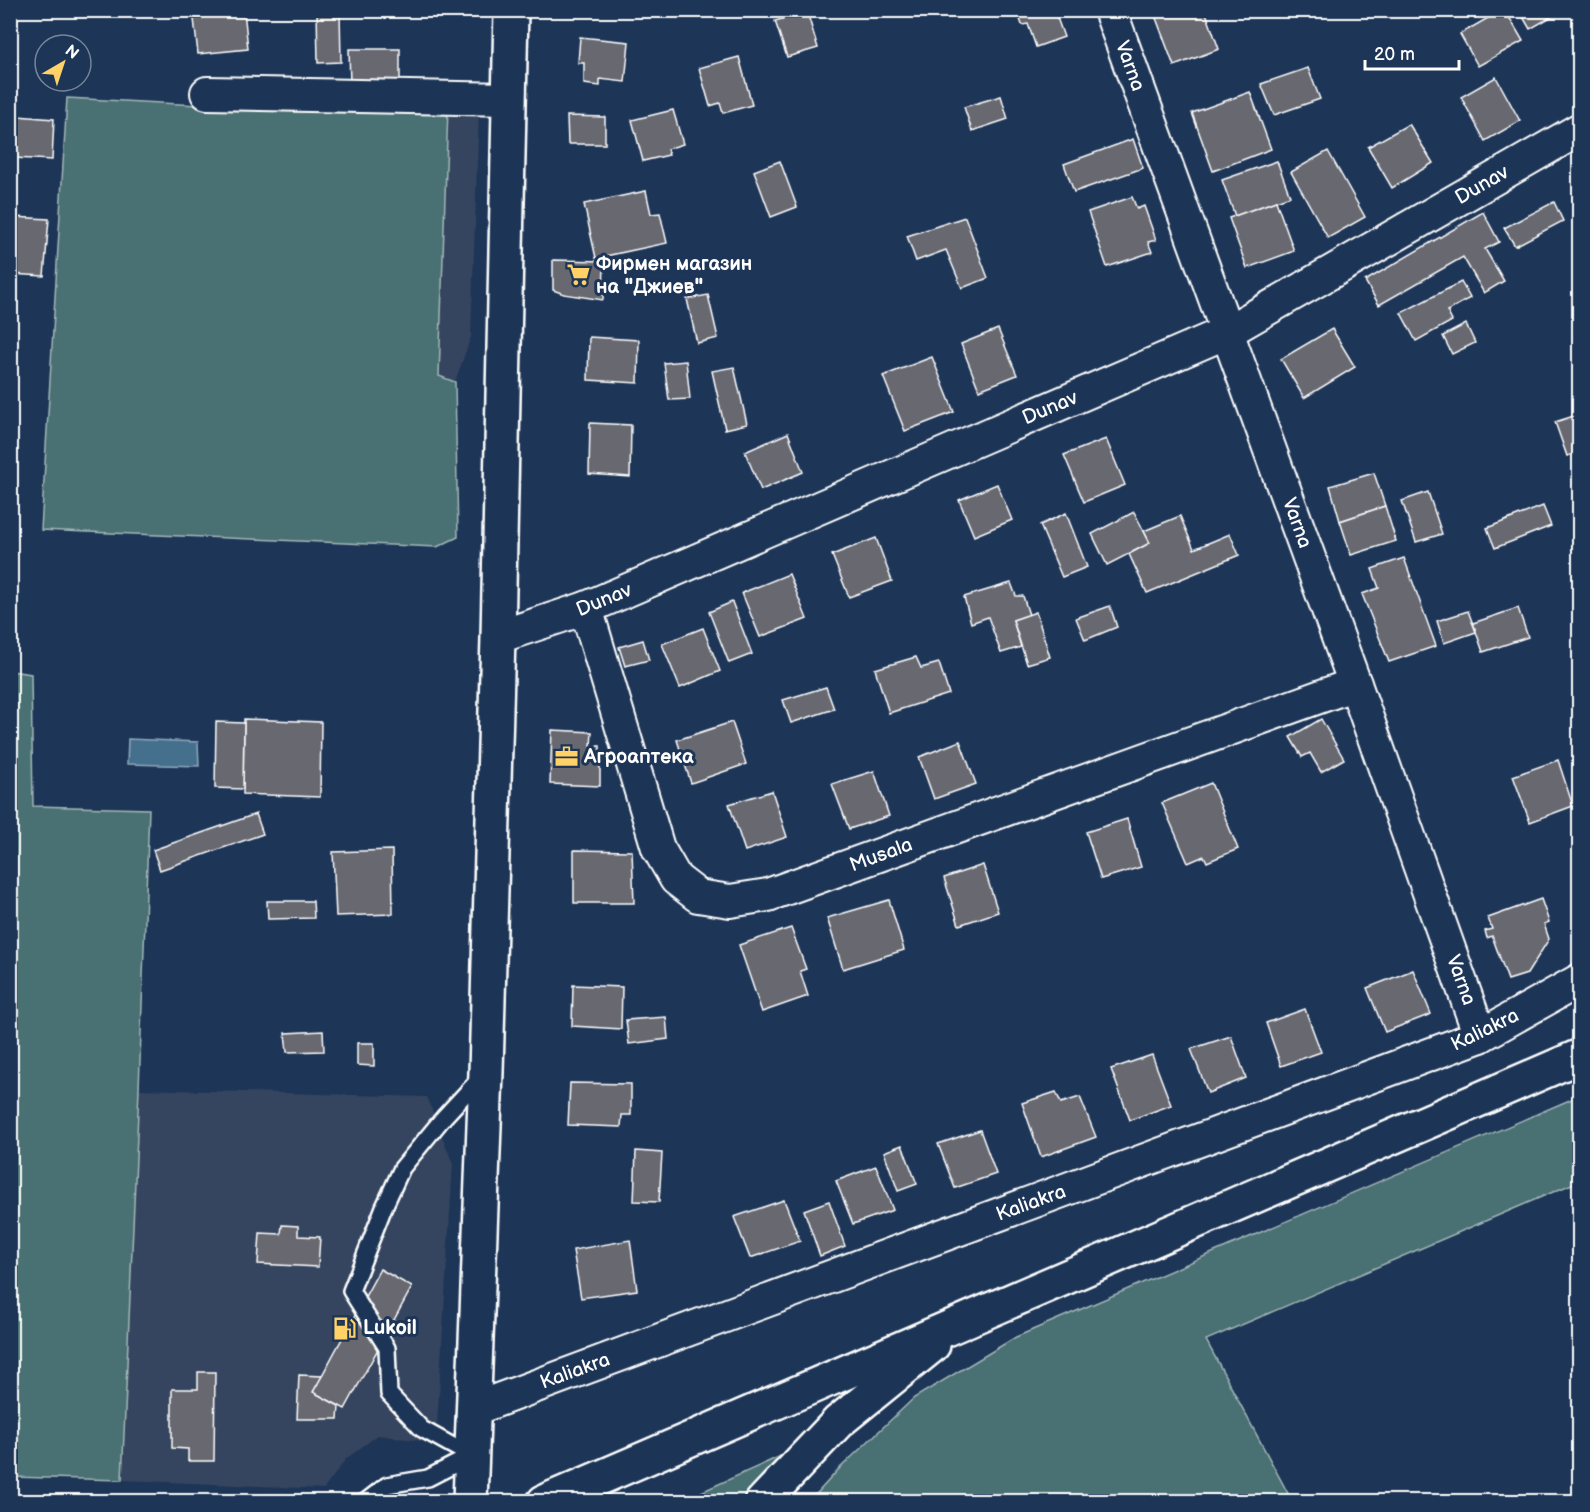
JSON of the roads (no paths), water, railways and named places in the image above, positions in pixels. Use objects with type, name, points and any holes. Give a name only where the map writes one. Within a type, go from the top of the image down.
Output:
[{"type":"main road","points":[[470,1502],[486,1072],[498,638],[511,10]]},
{"type":"main road","points":[[544,1502],[1580,1056]]},
{"type":"main road","points":[[762,1502],[838,1422],[965,1320]]},
{"type":"street","name":"Varna","points":[[1110,10],[1355,684],[1480,1036]]},
{"type":"street","points":[[207,93],[509,99]]},
{"type":"street","name":"Dunav","points":[[498,638],[586,608],[1227,332],[1580,129]]},
{"type":"street","name":"Musala","points":[[586,608],[658,848],[676,879],[698,896],[730,901],[768,895],[1355,684]]},
{"type":"street","name":"Kaliakra","points":[[474,1409],[1480,1036],[1580,980]]},
{"type":"lane","points":[[471,1456],[423,1429],[389,1394],[387,1348],[351,1291],[402,1168],[444,1117],[486,1072]]},
{"type":"lane","points":[[365,1502],[387,1485],[428,1478],[471,1456]]},
{"type":"place","name":"Фирмен магазин на \"Джиев\"","points":[[578,275]]},
{"type":"place","name":"Агроаптека","points":[[566,757]]},
{"type":"place","name":"Lukoil","points":[[345,1328]]}]
